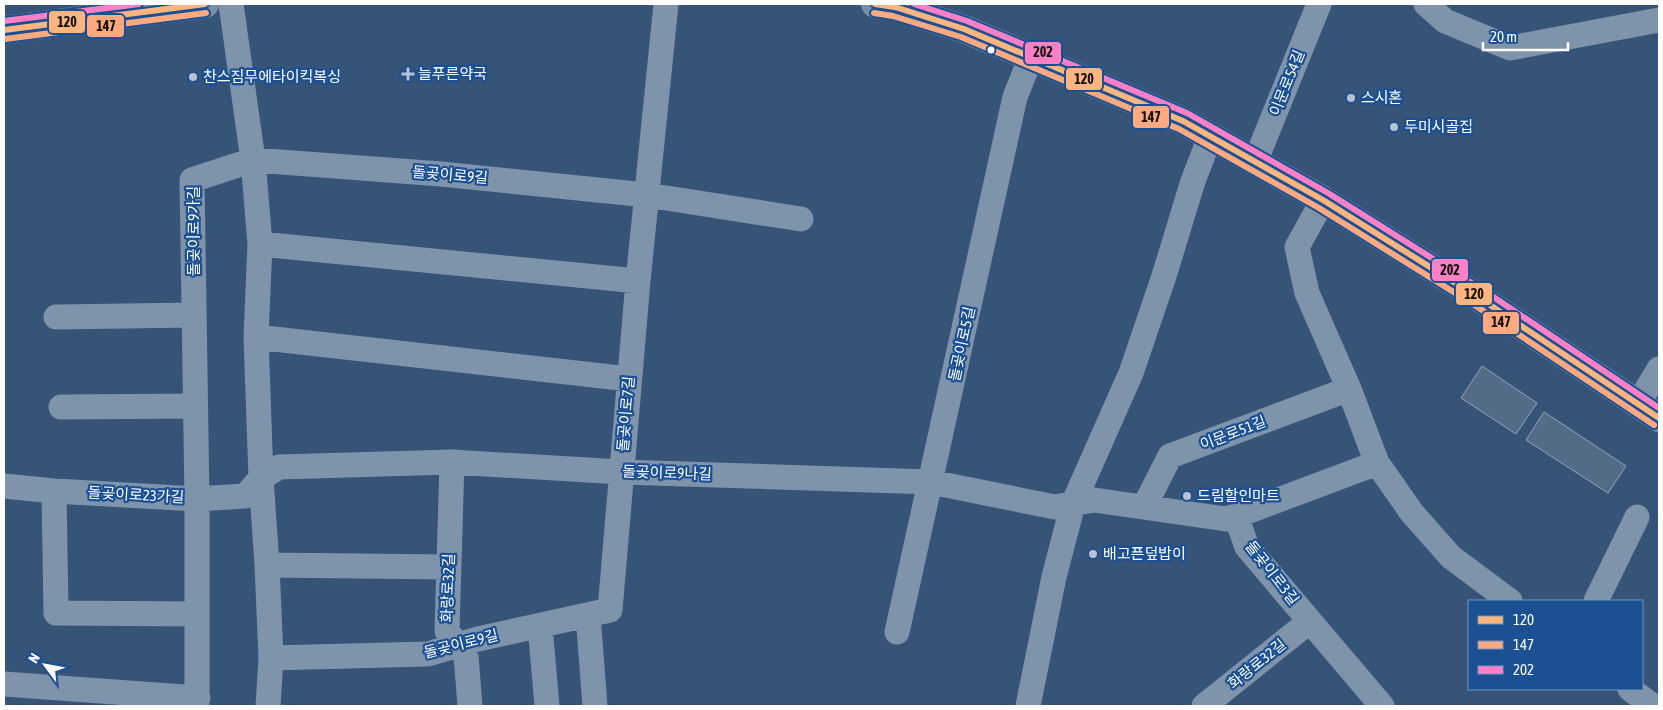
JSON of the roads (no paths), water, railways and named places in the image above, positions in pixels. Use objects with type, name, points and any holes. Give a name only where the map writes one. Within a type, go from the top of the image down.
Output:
[{"type":"main road","points":[[4,30],[110,10],[205,4]]},
{"type":"main road","points":[[875,4],[895,7],[964,29],[1183,121],[1323,200],[1481,299],[1649,411]]},
{"type":"street","points":[[231,4],[253,160],[260,244],[256,337],[261,478],[267,565],[270,658],[268,706]]},
{"type":"street","name":"돌곶이로7길","points":[[588,615],[610,610],[638,281],[666,4]]},
{"type":"street","name":"이문로54길","points":[[1255,162],[1319,4]]},
{"type":"street","points":[[1426,4],[1445,21],[1510,48],[1659,20]]},
{"type":"street","name":"돌곶이로5길","points":[[897,632],[1015,97],[1031,57]]},
{"type":"street","points":[[1028,706],[1054,577],[1073,504],[1131,373],[1164,276],[1193,181],[1210,136]]},
{"type":"street","name":"돌곶이로9길","points":[[253,160],[441,174],[647,196]]},
{"type":"street","name":"돌곶이로9가길","points":[[4,684],[197,702],[197,499],[192,180],[253,160]]},
{"type":"street","points":[[647,196],[801,219]]},
{"type":"street","points":[[1323,200],[1297,247],[1307,293],[1350,389],[1378,463],[1412,512],[1451,557],[1509,600]]},
{"type":"street","points":[[260,244],[638,281]]},
{"type":"street","points":[[56,318],[194,315]]},
{"type":"street","points":[[256,337],[629,379]]},
{"type":"street","points":[[1649,411],[1659,369]]},
{"type":"street","name":"이문로51길","points":[[1144,507],[1170,456],[1350,389]]},
{"type":"street","points":[[61,407],[196,406]]},
{"type":"street","name":"돌곶이로9나길","points":[[261,478],[279,466],[452,462],[621,472],[931,482],[1055,507],[1073,504]]},
{"type":"street","name":"화랑로32길","points":[[452,462],[447,631],[466,656],[470,706]]},
{"type":"street","points":[[1073,504],[1094,500],[1226,519],[1378,463]]},
{"type":"street","name":"돌곶이로23가길","points":[[4,486],[197,499],[245,496],[261,478]]},
{"type":"street","points":[[54,490],[56,612],[197,614]]},
{"type":"street","name":"돌곶이로3길","points":[[1236,516],[1247,547],[1382,706]]},
{"type":"street","points":[[1596,600],[1637,517]]},
{"type":"street","points":[[267,565],[449,567]]},
{"type":"street","points":[[588,615],[595,706]]},
{"type":"street","name":"돌곶이로9길","points":[[270,658],[428,654],[478,639],[588,615]]},
{"type":"street","name":"화랑로32길","points":[[1204,706],[1310,621]]},
{"type":"street","points":[[540,626],[547,706]]},
{"type":"street","points":[[1631,690],[1653,706]]},
{"type":"place","name":"늘푸른약국","points":[[408,74]]},
{"type":"place","name":"찬스짐무에타이킥복싱","points":[[193,77]]},
{"type":"place","name":"스시혼","points":[[1351,98]]},
{"type":"place","name":"두미시골집","points":[[1394,127]]},
{"type":"place","name":"드림할인마트","points":[[1187,496]]},
{"type":"place","name":"배고픈덮밥이","points":[[1093,554]]}]
